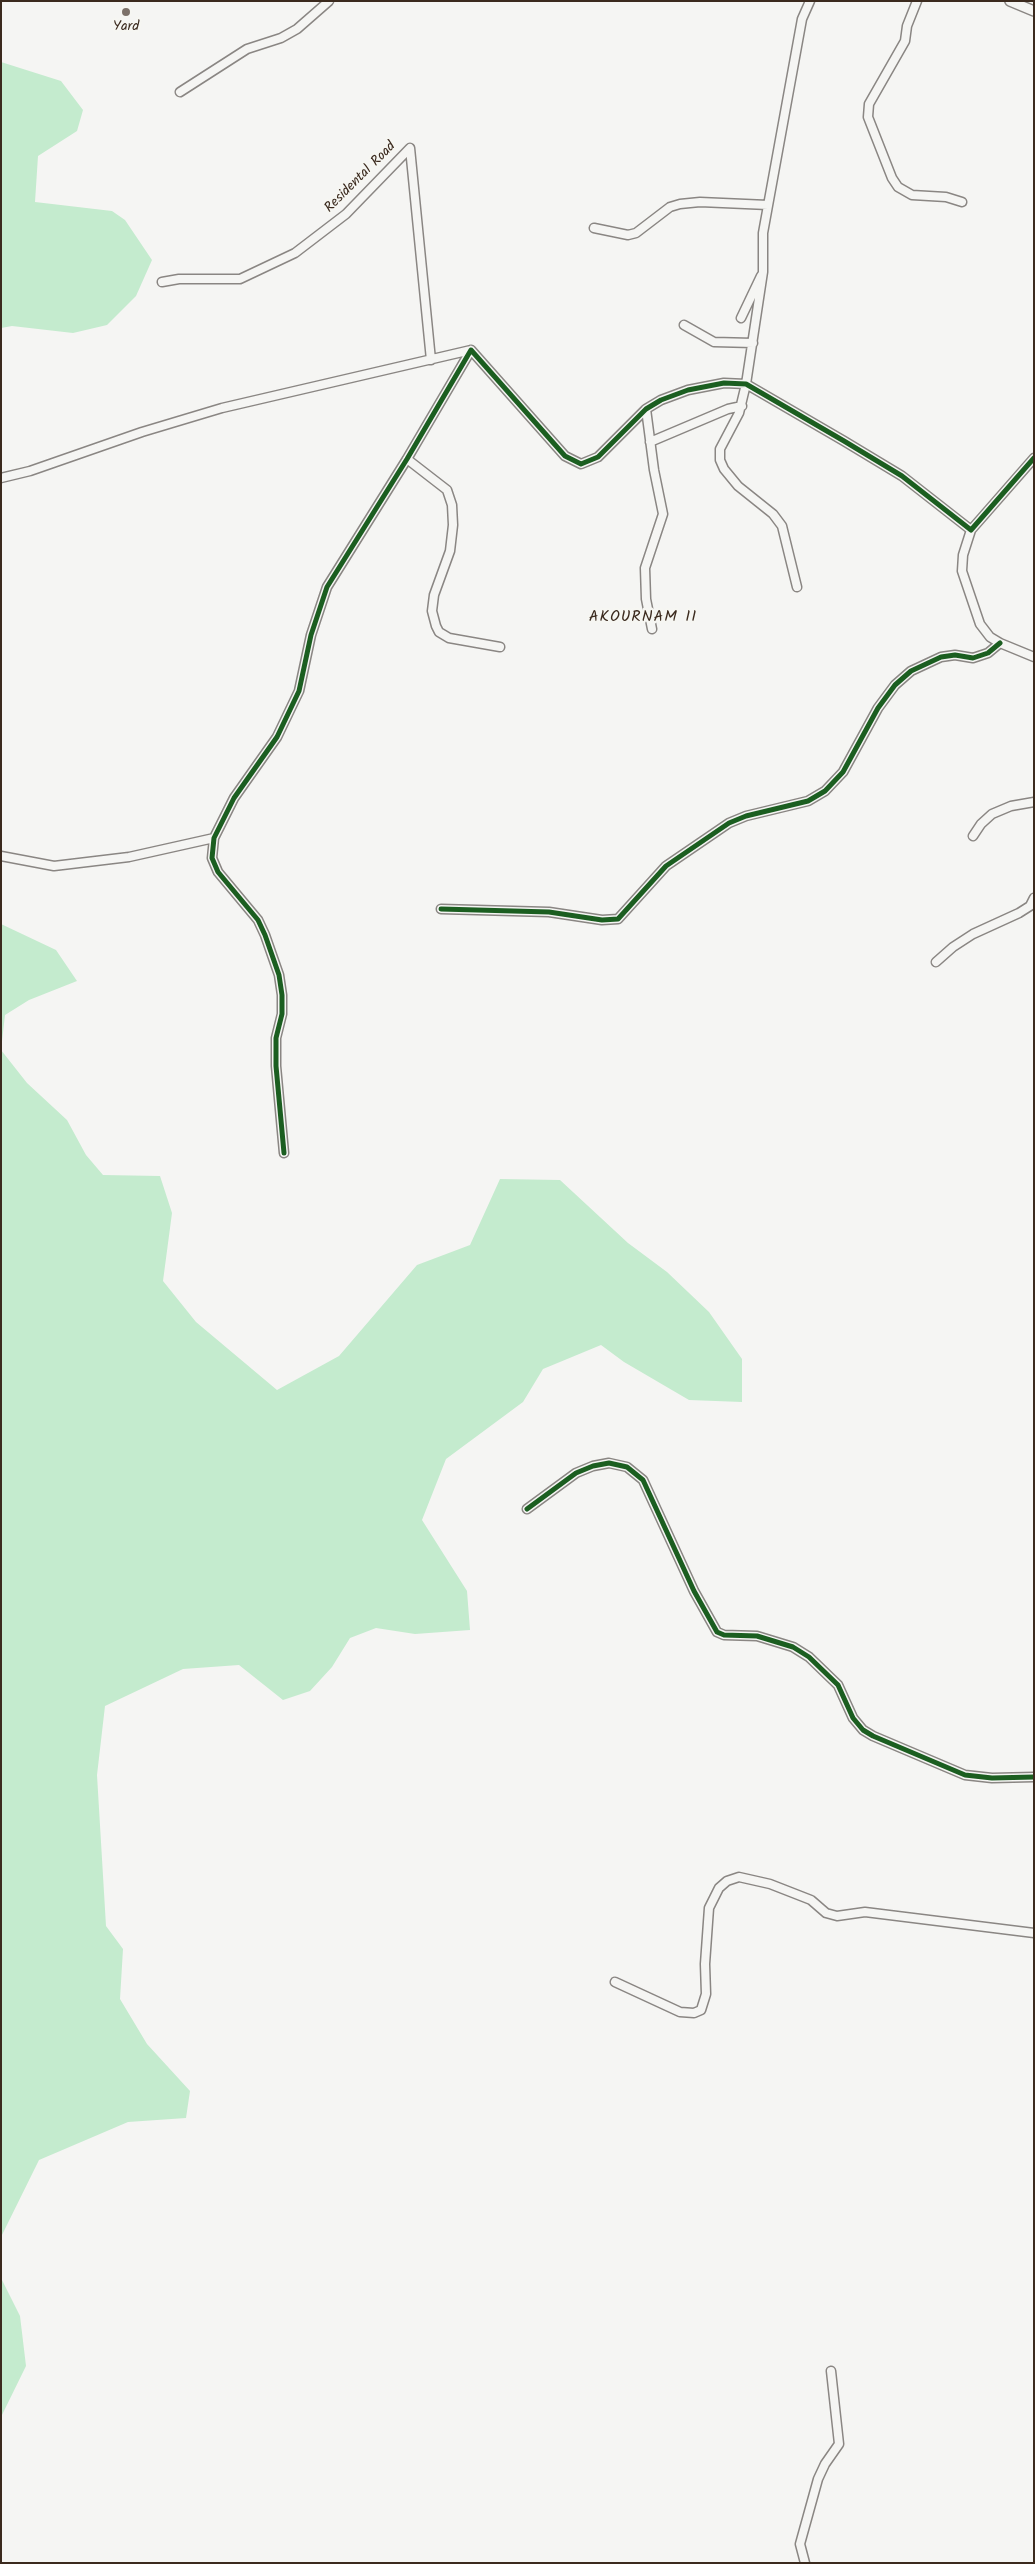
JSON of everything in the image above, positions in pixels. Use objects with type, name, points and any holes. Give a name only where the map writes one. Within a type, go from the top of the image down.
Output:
[{"type":"street","points":[[180,92],[247,49],[281,38],[297,29],[329,1]]},
{"type":"street","points":[[797,587],[782,526],[773,514],[738,486],[724,469],[720,460],[720,449],[742,406],[763,272],[763,233],[802,19],[810,1]]},
{"type":"street","points":[[916,1],[907,26],[905,41],[869,104],[868,117],[892,178],[898,187],[912,195],[946,197],[962,202]]},
{"type":"street","points":[[1010,1],[1034,11]]},
{"type":"street","name":"Residental Road","points":[[162,282],[179,279],[240,279],[295,253],[346,214],[410,148],[430,360]]},
{"type":"street","points":[[594,228],[628,235],[636,233],[670,207],[680,204],[700,202],[768,205]]},
{"type":"street","points":[[741,318],[763,272]]},
{"type":"street","points":[[684,325],[714,342],[753,343]]},
{"type":"street","points":[[1,478],[30,471],[142,432],[222,408],[471,350]]},
{"type":"street","points":[[471,350],[565,456],[581,464],[591,462],[646,409],[661,400],[688,390],[724,384],[746,384],[902,476],[971,530]]},
{"type":"street","points":[[284,1153],[276,1066],[276,1038],[282,1014],[282,995],[278,976],[266,935],[258,920],[218,872],[212,858],[214,838],[234,798],[277,737],[299,691],[313,627],[326,587],[407,459],[471,350]]},
{"type":"street","points":[[650,442],[728,409],[742,406]]},
{"type":"street","points":[[646,409],[663,514],[645,568],[646,599],[652,629]]},
{"type":"street","points":[[1034,458],[971,530],[963,554],[962,571],[964,583],[980,624],[990,636],[1000,643],[1034,657]]},
{"type":"street","points":[[407,459],[447,490],[452,506],[453,525],[450,551],[434,595],[432,612],[436,626],[439,632],[449,638],[500,647]]},
{"type":"street","points":[[441,909],[549,912],[602,920],[618,919],[640,897],[666,866],[730,823],[746,816],[808,801],[825,791],[843,772],[889,693],[910,671],[941,657],[954,655],[973,658],[988,652],[1000,643]]},
{"type":"street","points":[[973,836],[981,824],[992,814],[1011,806],[1034,802]]},
{"type":"street","points":[[1,856],[54,866],[129,856],[214,838]]},
{"type":"street","points":[[936,962],[953,946],[973,934],[1030,906],[1034,898]]},
{"type":"street","points":[[528,1509],[576,1473],[593,1466],[609,1463],[627,1467],[643,1480],[694,1591],[717,1632],[724,1635],[757,1636],[793,1648],[809,1657],[838,1685],[853,1718],[863,1730],[873,1736],[965,1774],[992,1778],[1034,1777]]},
{"type":"street","points":[[615,1982],[680,2012],[694,2013],[701,2010],[706,1994],[705,1964],[709,1908],[719,1888],[727,1881],[739,1876],[770,1884],[811,1900],[826,1913],[837,1916],[866,1912],[1034,1933]]},
{"type":"street","points":[[805,2563],[800,2544],[818,2479],[825,2464],[839,2444],[831,2371]]},
{"type":"green space","points":[[1,62],[61,81],[83,110],[77,131],[38,156],[35,202],[112,211],[125,220],[152,260],[136,296],[107,325],[73,333],[12,326],[1,328]]},
{"type":"green space","points":[[1,924],[56,950],[77,981],[29,1000],[5,1015],[1,1050]]},
{"type":"green space","points":[[1,1050],[27,1083],[67,1120],[86,1155],[103,1175],[160,1176],[172,1213],[163,1281],[196,1322],[277,1390],[339,1356],[417,1265],[470,1245],[500,1179],[560,1180],[628,1243],[667,1272],[709,1312],[742,1359],[742,1402],[689,1400],[624,1362],[601,1345],[543,1369],[523,1402],[446,1459],[422,1520],[467,1591],[470,1630],[415,1634],[376,1628],[350,1638],[332,1667],[310,1691],[283,1700],[239,1665],[183,1669],[105,1706],[97,1775],[106,1926],[123,1949],[120,1999],[147,2044],[190,2091],[186,2118],[128,2122],[39,2160],[1,2237]]},
{"type":"green space","points":[[1,2278],[20,2316],[26,2366],[1,2417]]},
{"type":"cycle path","points":[[284,1153],[276,1066],[276,1038],[282,1014],[279,975],[258,920],[218,872],[212,858],[214,838],[234,798],[277,737],[299,691],[311,635],[327,587],[407,459],[471,350],[565,456],[581,464],[598,457],[646,409],[661,400],[688,390],[724,383],[746,384],[844,441],[902,476],[971,530],[1034,458]]},
{"type":"cycle path","points":[[441,909],[549,912],[602,920],[618,919],[666,866],[729,823],[746,816],[808,801],[825,791],[843,772],[878,708],[895,685],[911,671],[941,657],[955,655],[973,658],[988,653],[1000,643]]},
{"type":"cycle path","points":[[527,1509],[576,1473],[593,1466],[609,1463],[627,1467],[643,1480],[694,1591],[717,1632],[724,1635],[757,1636],[793,1647],[809,1657],[838,1685],[853,1718],[863,1730],[873,1736],[965,1775],[992,1778],[1034,1777]]},
{"type":"place","name":"Yard","points":[[126,12]]},
{"type":"district","name":"AKOURNAM II","points":[[643,618]]}]
